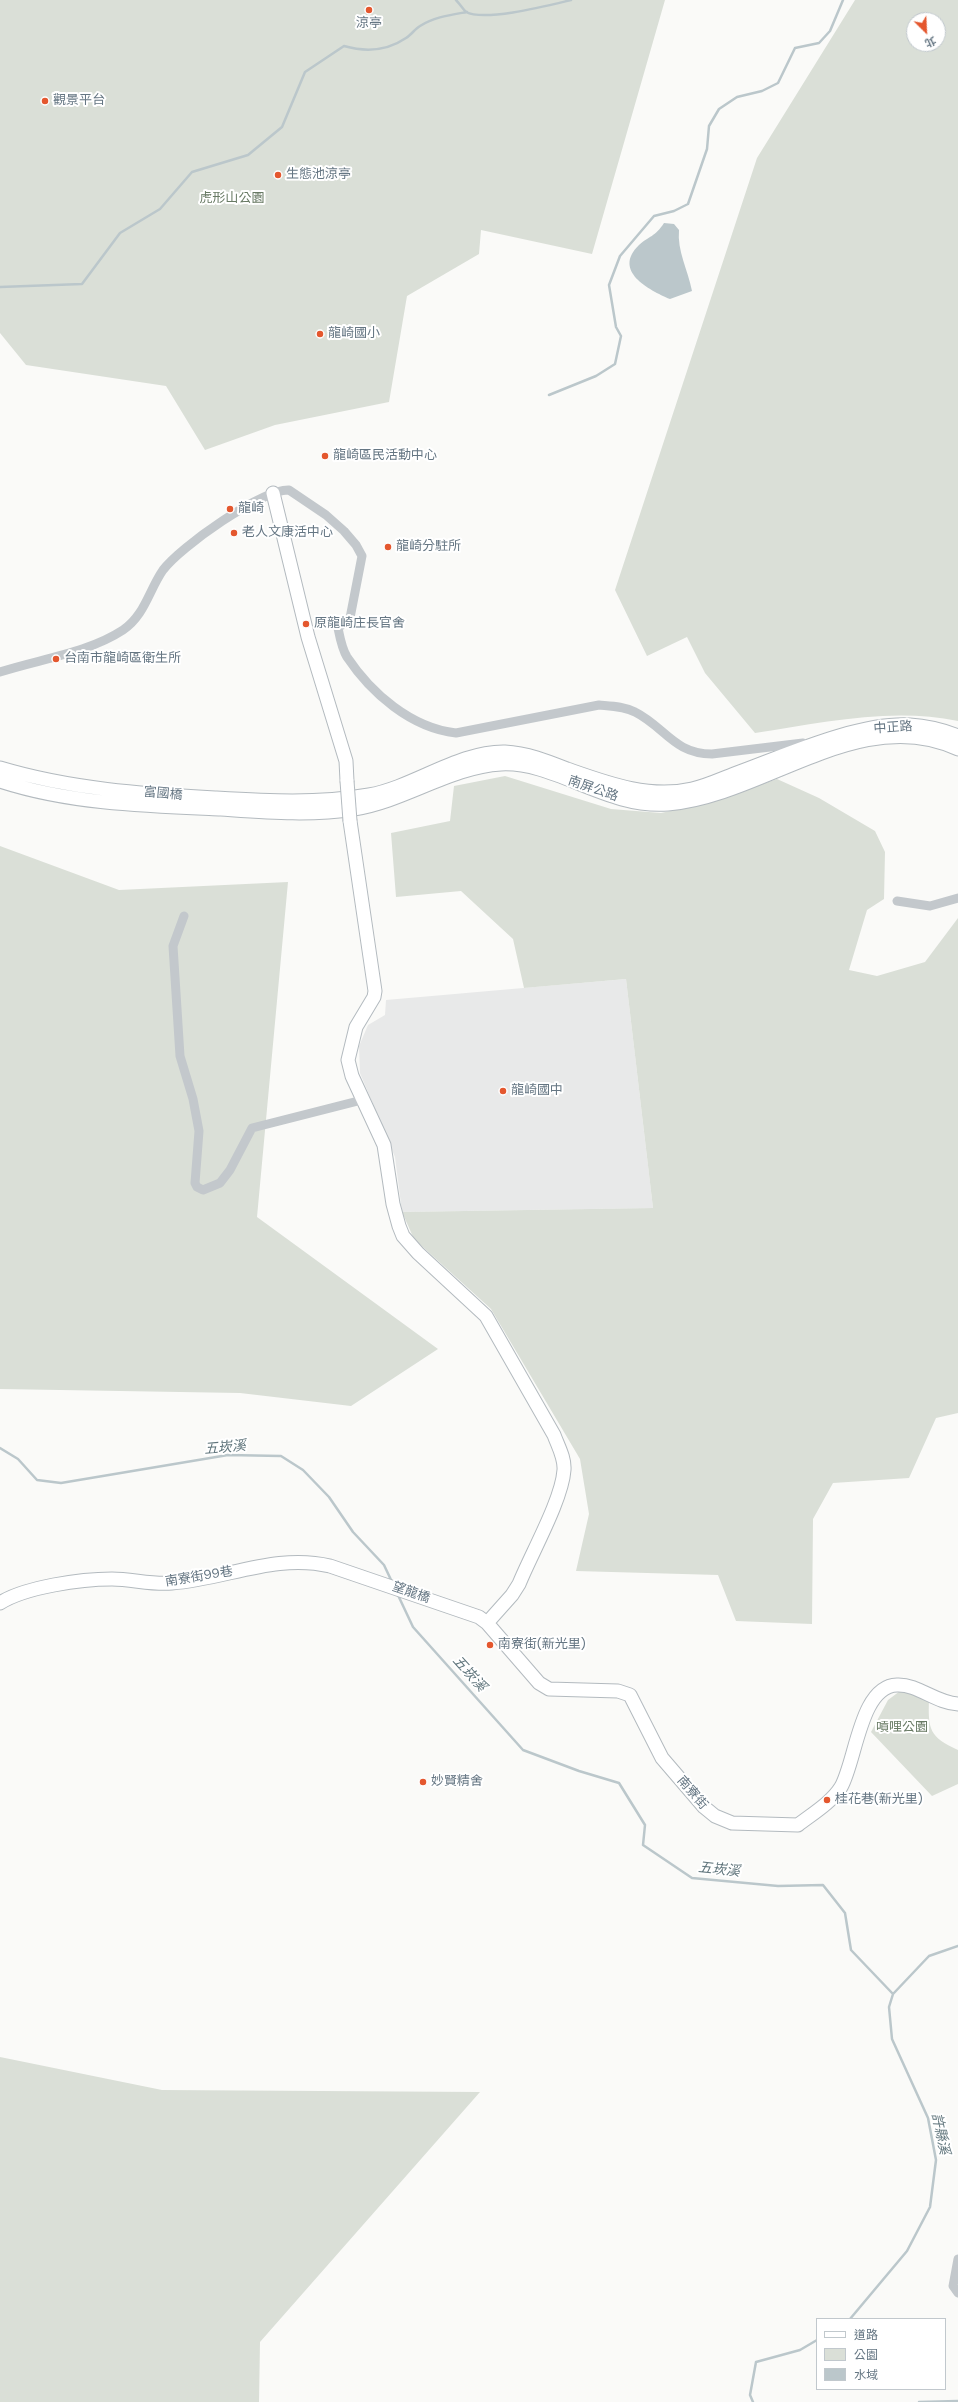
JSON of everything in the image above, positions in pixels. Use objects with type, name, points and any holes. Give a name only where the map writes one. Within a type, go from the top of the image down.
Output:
[{"type":"street","points":[[0,672],[86,647],[122,631],[139,614],[162,572],[177,555],[232,515],[273,493],[284,490],[295,492],[336,524],[356,545],[362,562],[350,618],[338,628],[341,644],[347,657],[381,698],[415,720],[437,729],[456,733],[599,705],[635,711],[675,744],[698,753],[712,754],[828,741],[859,742]]},
{"type":"street","points":[[273,493],[308,637],[346,761],[346,781],[350,821],[376,991],[356,1027],[348,1060],[352,1076],[384,1145],[395,1215],[403,1236],[432,1267],[470,1299],[486,1316],[561,1451],[564,1469],[560,1490],[519,1584],[512,1595],[487,1623]]},
{"type":"street","name":"中正路","points":[[828,741],[873,728],[896,725],[925,727],[958,736]]},
{"type":"street","name":"中正路","points":[[859,742],[894,736],[912,735],[958,749]]},
{"type":"street","name":"南屏公路","points":[[327,805],[408,783],[474,757],[504,752],[535,757],[624,788],[657,792],[692,789],[828,741]]},
{"type":"street","name":"南屏公路","points":[[327,805],[373,805],[476,767],[504,764],[533,768],[619,798],[641,803],[668,804],[710,795],[859,742]]},
{"type":"street","name":"富國橋","points":[[0,768],[58,783],[122,791],[327,805]]},
{"type":"street","name":"富國橋","points":[[0,780],[59,795],[110,802],[277,812],[327,805]]},
{"type":"street","points":[[897,901],[930,906],[958,898]]},
{"type":"street","points":[[184,916],[173,946],[180,1056],[193,1099],[199,1132],[195,1183],[197,1187],[204,1190],[220,1183],[230,1170],[252,1128],[362,1100]]},
{"type":"street","name":"南寮街99巷","points":[[0,1603],[31,1590],[93,1580],[112,1579],[171,1584],[288,1562],[315,1563],[352,1573]]},
{"type":"street","name":"望龍橋","points":[[352,1573],[470,1613],[487,1623]]},
{"type":"street","name":"南寮街","points":[[487,1623],[539,1683],[549,1689],[618,1691],[630,1694],[662,1758],[704,1807],[715,1816],[732,1823],[798,1825],[835,1796],[845,1779],[870,1702],[888,1687],[897,1685],[909,1687],[936,1699],[958,1704]]},
{"type":"street","points":[[958,2259],[953,2286],[958,2293]]},
{"type":"shaded area","name":"龍崎國中","points":[[626,979],[653,1208],[402,1212],[395,1157],[360,1073],[359,1046],[368,1025],[385,1015],[386,1000]]},
{"type":"green space","name":"虎形山公園","points":[[0,0],[665,0],[592,254],[481,230],[479,254],[407,296],[389,402],[275,425],[205,450],[166,386],[26,365],[0,333]]},
{"type":"green space","points":[[855,0],[958,0],[958,721],[933,717],[882,716],[831,721],[755,733],[705,673],[687,637],[647,656],[615,590],[757,158]]},
{"type":"green space","points":[[505,776],[611,809],[661,813],[711,802],[777,779],[819,798],[875,831],[885,852],[884,899],[867,910],[849,970],[877,976],[925,962],[958,918],[958,1413],[936,1418],[909,1478],[833,1483],[813,1519],[812,1624],[736,1621],[718,1575],[576,1571],[589,1514],[580,1459],[491,1309],[414,1239],[402,1212],[653,1208],[626,979],[524,988],[513,939],[461,891],[396,897],[391,833],[450,821],[454,786]]},
{"type":"green space","points":[[0,846],[119,890],[288,882],[257,1217],[438,1349],[351,1406],[240,1393],[0,1389]]},
{"type":"green space","name":"嗊哩公園","points":[[900,1691],[929,1699],[929,1718],[932,1731],[941,1741],[958,1750],[958,1784],[932,1796],[871,1732],[888,1700]]},
{"type":"green space","points":[[0,2057],[162,2090],[480,2092],[260,2342],[259,2402],[0,2402]]},
{"type":"water","points":[[664,223],[674,224],[679,230],[681,253],[692,291],[670,299],[652,290],[636,278],[631,271],[630,263],[632,254],[639,245],[655,234]]},
{"type":"waterway","points":[[456,0],[466,12],[475,15],[518,12],[571,0]]},
{"type":"waterway","points":[[549,395],[596,376],[615,364],[621,336],[616,327],[609,285],[620,256],[654,216],[674,211],[688,204],[707,149],[709,126],[719,109],[737,97],[762,91],[778,83],[795,48],[819,43],[830,31],[843,0]]},
{"type":"waterway","points":[[0,287],[82,284],[120,233],[160,209],[192,172],[248,155],[282,127],[305,72],[344,46],[368,50],[384,48],[408,37],[420,26],[431,20],[467,12]]},
{"type":"waterway","name":"五崁溪","points":[[0,1448],[18,1459],[37,1480],[61,1483],[228,1455],[281,1456],[303,1470],[329,1497],[353,1532],[384,1565],[392,1582]]},
{"type":"waterway","name":"五崁溪","points":[[397,1593],[413,1627],[523,1750],[579,1771],[619,1783],[645,1825],[643,1845],[692,1878],[778,1886],[823,1885],[845,1913],[851,1950],[893,1994]]},
{"type":"waterway","name":"許縣溪","points":[[851,2318],[907,2251],[930,2207],[936,2160],[928,2118],[892,2039],[889,2007],[893,1994],[929,1956],[958,1946]]},
{"type":"waterway","name":"許縣溪","points":[[753,2402],[750,2395],[756,2362],[800,2350],[816,2341]]},
{"type":"waterway","name":"許縣溪","points":[[919,2402],[958,2401]]},
{"type":"place","name":"涼亭","points":[[369,10]]},
{"type":"place","name":"觀景平台","points":[[45,101]]},
{"type":"place","name":"生態池涼亭","points":[[278,175]]},
{"type":"place","name":"龍崎國小","points":[[320,334]]},
{"type":"place","name":"龍崎區民活動中心","points":[[325,456]]},
{"type":"place","name":"龍崎","points":[[230,509]]},
{"type":"place","name":"老人文康活中心","points":[[234,533]]},
{"type":"place","name":"龍崎分駐所","points":[[388,547]]},
{"type":"place","name":"原龍崎庄長官舍","points":[[306,624]]},
{"type":"place","name":"台南市龍崎區衛生所","points":[[56,659]]},
{"type":"place","name":"龍崎國中","points":[[503,1091]]},
{"type":"place","name":"南寮街(新光里)","points":[[490,1645]]},
{"type":"place","name":"妙賢精舍","points":[[423,1782]]},
{"type":"place","name":"桂花巷(新光里)","points":[[827,1800]]}]
